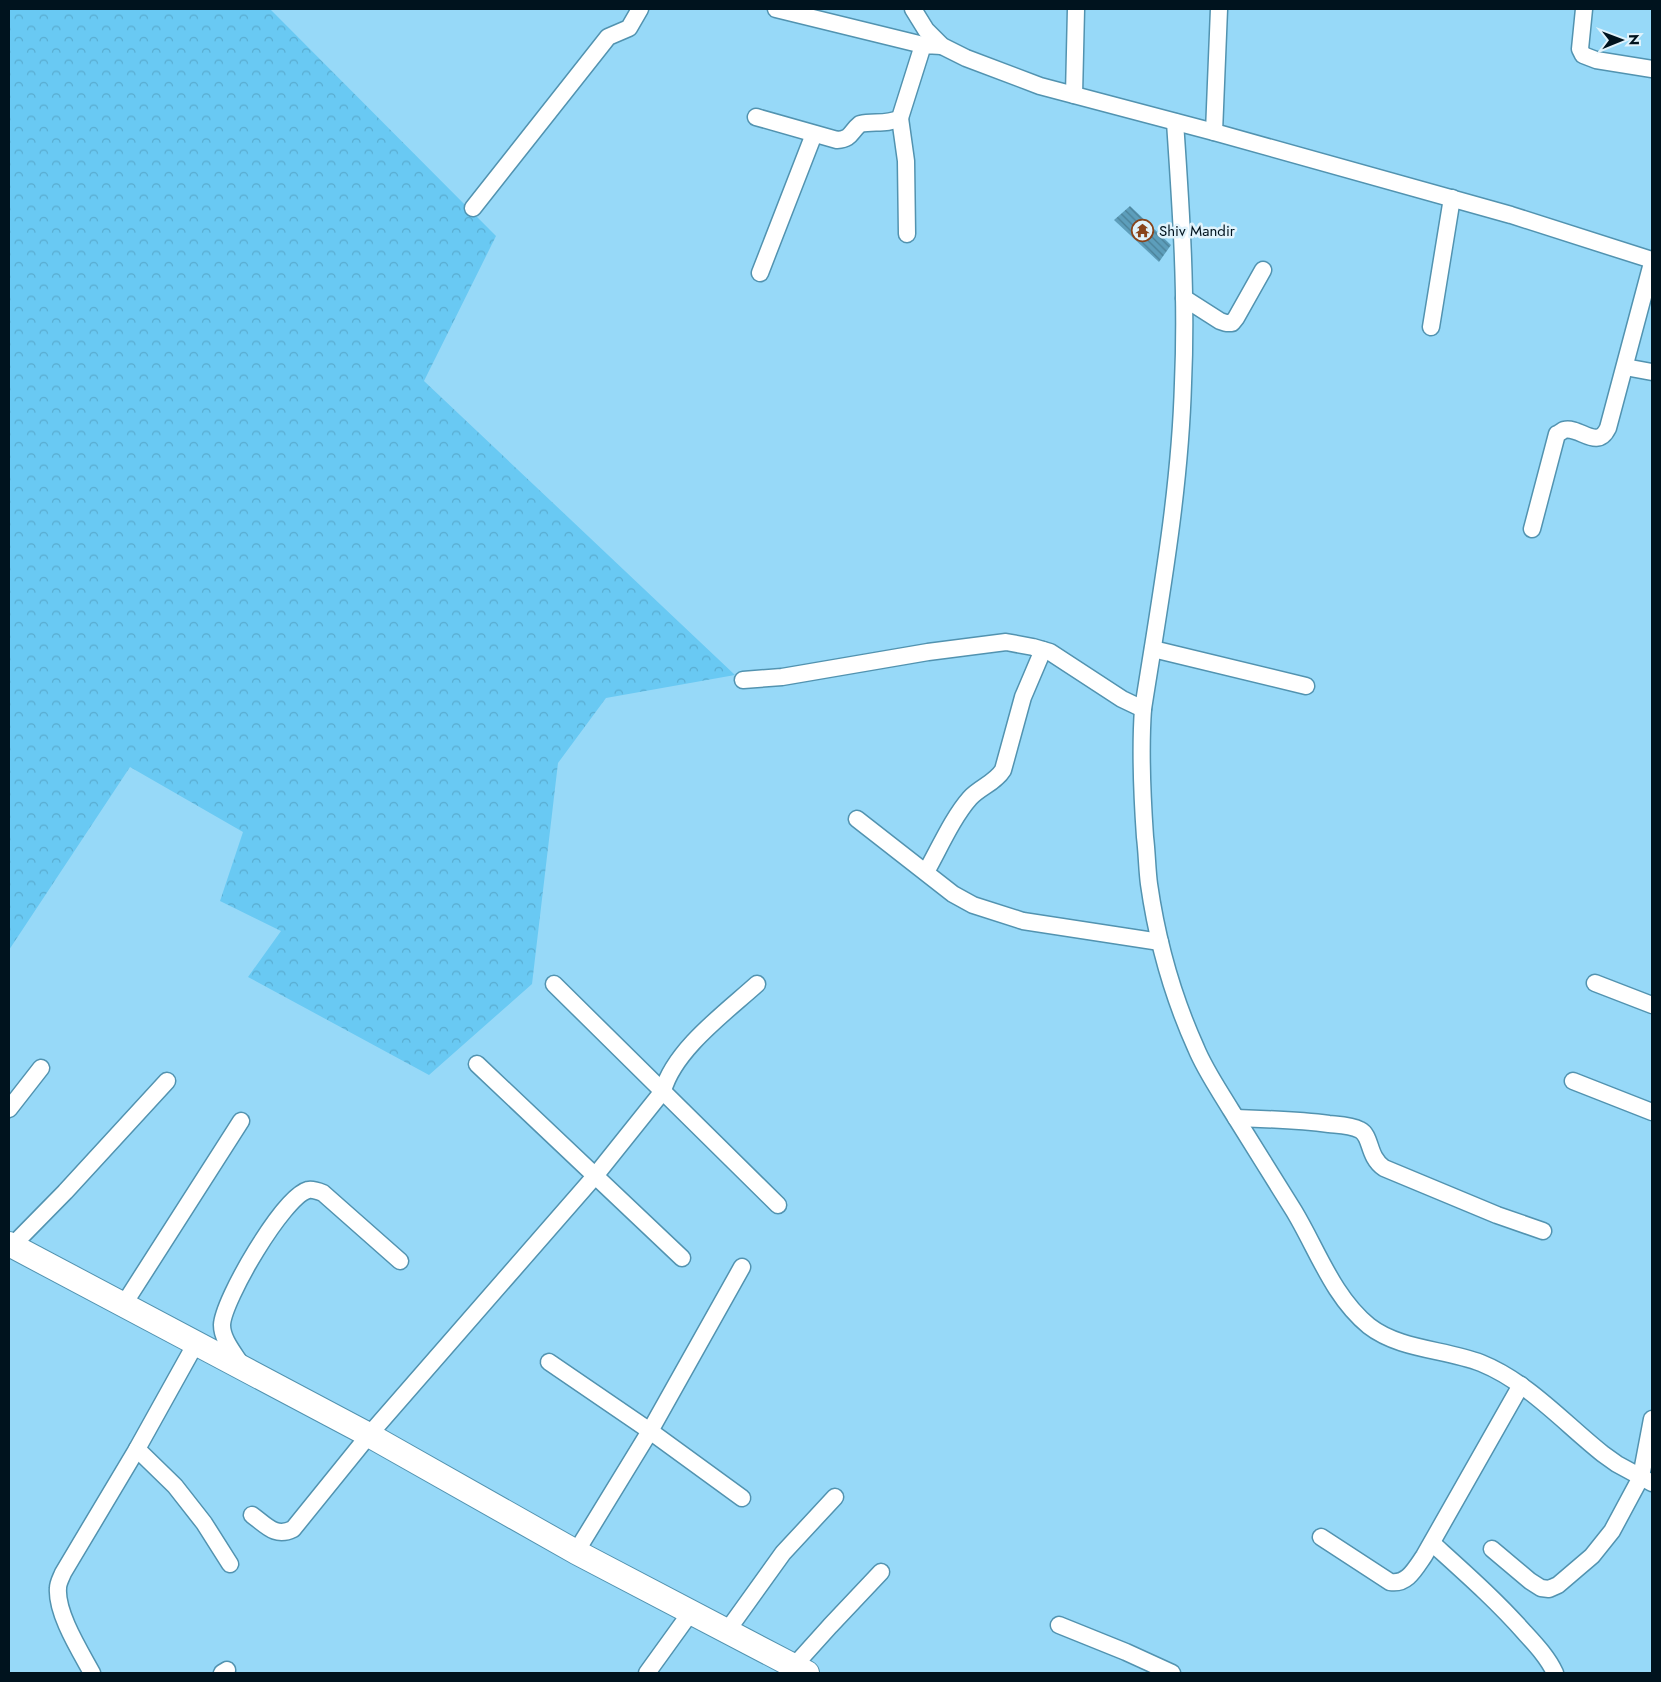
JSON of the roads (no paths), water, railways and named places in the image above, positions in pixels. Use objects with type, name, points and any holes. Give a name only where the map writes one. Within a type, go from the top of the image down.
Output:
[{"type":"street","points":[[473,208],[608,37],[629,28],[640,9]]},
{"type":"street","points":[[776,9],[923,45],[942,46],[1005,74],[1040,86],[1452,198],[1511,215],[1652,262],[1608,428],[1605,434],[1599,438],[1590,437],[1571,430],[1564,430],[1557,434],[1532,529]]},
{"type":"street","points":[[913,9],[926,30],[942,46]]},
{"type":"street","points":[[1074,95],[1076,9]]},
{"type":"street","points":[[1214,132],[1219,9]]},
{"type":"street","points":[[1584,9],[1580,49],[1583,55],[1596,60],[1652,68]]},
{"type":"street","points":[[907,234],[906,161],[900,118],[923,45]]},
{"type":"street","points":[[756,117],[837,140],[849,137],[860,124],[886,123],[900,118]]},
{"type":"street","points":[[1175,122],[1184,298],[1181,419],[1172,525],[1141,731],[1143,810],[1149,882],[1160,942],[1179,1008],[1196,1050],[1307,1232],[1347,1304],[1378,1332],[1403,1342],[1482,1364],[1521,1385],[1603,1454],[1646,1480]]},
{"type":"street","points":[[760,273],[814,134]]},
{"type":"street","points":[[1431,326],[1452,198]]},
{"type":"street","points":[[1184,298],[1220,321],[1232,323],[1263,270]]},
{"type":"street","points":[[1624,367],[1652,372]]},
{"type":"street","points":[[743,680],[782,677],[979,644],[1006,642],[1043,650],[1059,657],[1122,700],[1143,709]]},
{"type":"street","points":[[1153,649],[1306,686]]},
{"type":"street","points":[[926,872],[963,806],[978,790],[995,779],[1003,770],[1023,697],[1043,650]]},
{"type":"street","points":[[857,819],[953,894],[973,905],[1024,921],[1160,942]]},
{"type":"street","points":[[1595,983],[1652,1005]]},
{"type":"street","points":[[554,984],[778,1205]]},
{"type":"street","points":[[252,1515],[271,1529],[280,1533],[286,1533],[293,1529],[368,1435],[595,1176],[663,1091],[666,1080],[691,1043],[757,984]]},
{"type":"street","points":[[477,1064],[682,1258]]},
{"type":"street","points":[[9,1109],[41,1068]]},
{"type":"street","points":[[167,1081],[65,1192],[10,1246],[244,1368],[368,1435],[576,1552],[800,1670],[830,1626],[881,1572]]},
{"type":"street","points":[[1572,1081],[1652,1112]]},
{"type":"street","points":[[1236,1118],[1301,1121],[1350,1126],[1366,1135],[1376,1162],[1384,1168],[1543,1232]]},
{"type":"street","points":[[124,1304],[241,1121]]},
{"type":"street","points":[[244,1368],[227,1343],[222,1326],[225,1310],[246,1268],[278,1216],[303,1193],[308,1190],[323,1193],[400,1261]]},
{"type":"street","points":[[576,1552],[650,1431],[742,1267]]},
{"type":"street","points":[[92,1673],[71,1634],[58,1598],[58,1586],[63,1573],[137,1449],[196,1343]]},
{"type":"street","points":[[549,1362],[650,1431],[742,1498]]},
{"type":"street","points":[[1321,1537],[1390,1582],[1397,1583],[1405,1580],[1432,1543],[1521,1385]]},
{"type":"street","points":[[1492,1549],[1541,1588],[1549,1589],[1558,1585],[1603,1544],[1646,1480],[1652,1419]]},
{"type":"street","points":[[137,1449],[175,1486],[204,1523],[230,1564]]},
{"type":"street","points":[[727,1631],[783,1553],[835,1497]]},
{"type":"street","points":[[1432,1543],[1489,1595],[1517,1624],[1547,1658],[1555,1673]]},
{"type":"street","points":[[647,1673],[691,1612]]},
{"type":"street","points":[[1059,1625],[1172,1673]]},
{"type":"place","name":"Shiv Mandir","points":[[1143,231]]}]
